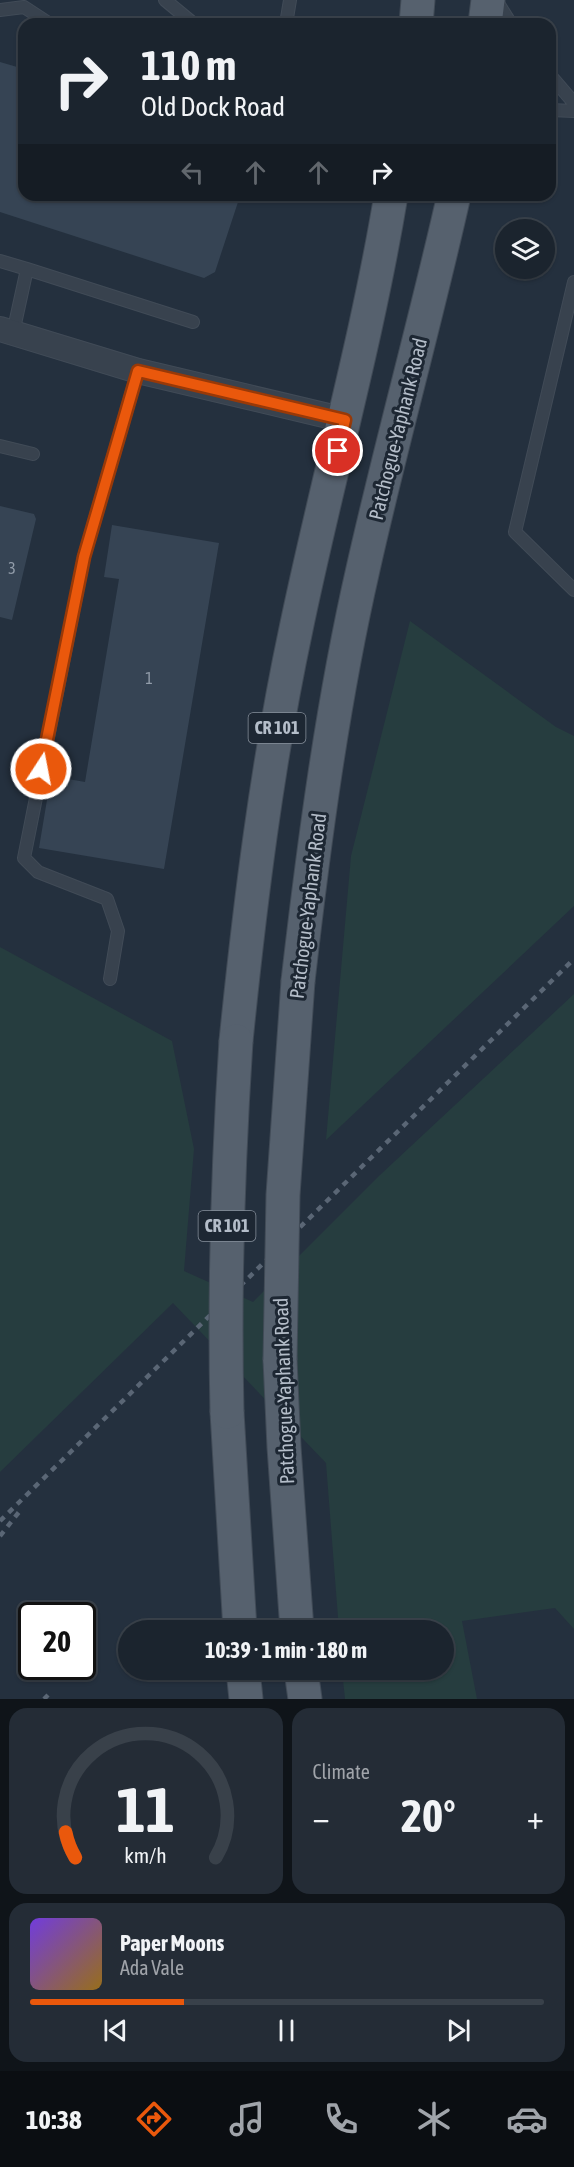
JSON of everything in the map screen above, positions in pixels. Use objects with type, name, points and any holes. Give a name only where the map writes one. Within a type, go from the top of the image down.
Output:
[{"type":"main road","points":[[416,18],[418,0]]},
{"type":"main road","points":[[486,18],[488,0]]},
{"type":"main road","name":"CR 101","points":[[239,1620],[226,1412],[226,1238],[236,1041],[250,904],[273,753],[296,629],[345,420],[390,201]]},
{"type":"main road","name":"Patchogue-Yaphank Road","points":[[296,1620],[280,1360],[283,1195],[298,981],[315,834],[336,706],[363,570],[453,201]]},
{"type":"main road","points":[[244,1680],[246,1699]]},
{"type":"main road","points":[[302,1680],[304,1699]]},
{"type":"street","points":[[7,331],[138,371],[345,420]]},
{"type":"lane","points":[[165,0],[187,18]]},
{"type":"lane","points":[[287,18],[290,0]]},
{"type":"lane","points":[[496,0],[507,18]]},
{"type":"lane","points":[[0,10],[24,7],[41,18]]},
{"type":"lane","points":[[556,82],[574,103]]},
{"type":"lane","points":[[556,110],[574,111]]},
{"type":"lane","points":[[0,261],[193,322]]},
{"type":"lane","points":[[7,331],[27,269]]},
{"type":"lane","points":[[574,282],[515,531],[574,590]]},
{"type":"lane","points":[[110,979],[118,931],[107,898],[38,873],[24,858],[84,557],[138,371]]},
{"type":"lane","points":[[0,446],[33,454]]},
{"type":"green space","points":[[410,621],[556,727],[574,736],[574,906],[326,1140],[351,856]]},
{"type":"green space","points":[[0,947],[172,1041],[194,1149],[184,1271],[253,1302],[380,1175],[574,994],[574,1629],[555,1608],[462,1621],[477,1699],[345,1699],[343,1680],[454,1680],[454,1620],[338,1620],[326,1463],[173,1303],[0,1472]]},
{"type":"building","points":[[0,62],[18,67],[18,201],[238,201],[215,272],[204,278],[0,212]]},
{"type":"building","points":[[0,506],[34,514],[36,519],[12,620],[0,617]]},
{"type":"building","points":[[112,525],[219,543],[164,869],[39,848],[51,776],[85,782],[119,579],[104,577]]},
{"type":"railway","points":[[0,1521],[574,959]]},
{"type":"railway","points":[[0,1536],[19,1512]]},
{"type":"railway","points":[[44,1699],[48,1695]]},
{"type":"route","points":[[41,769],[84,557],[138,371],[345,420],[338,451]]}]
